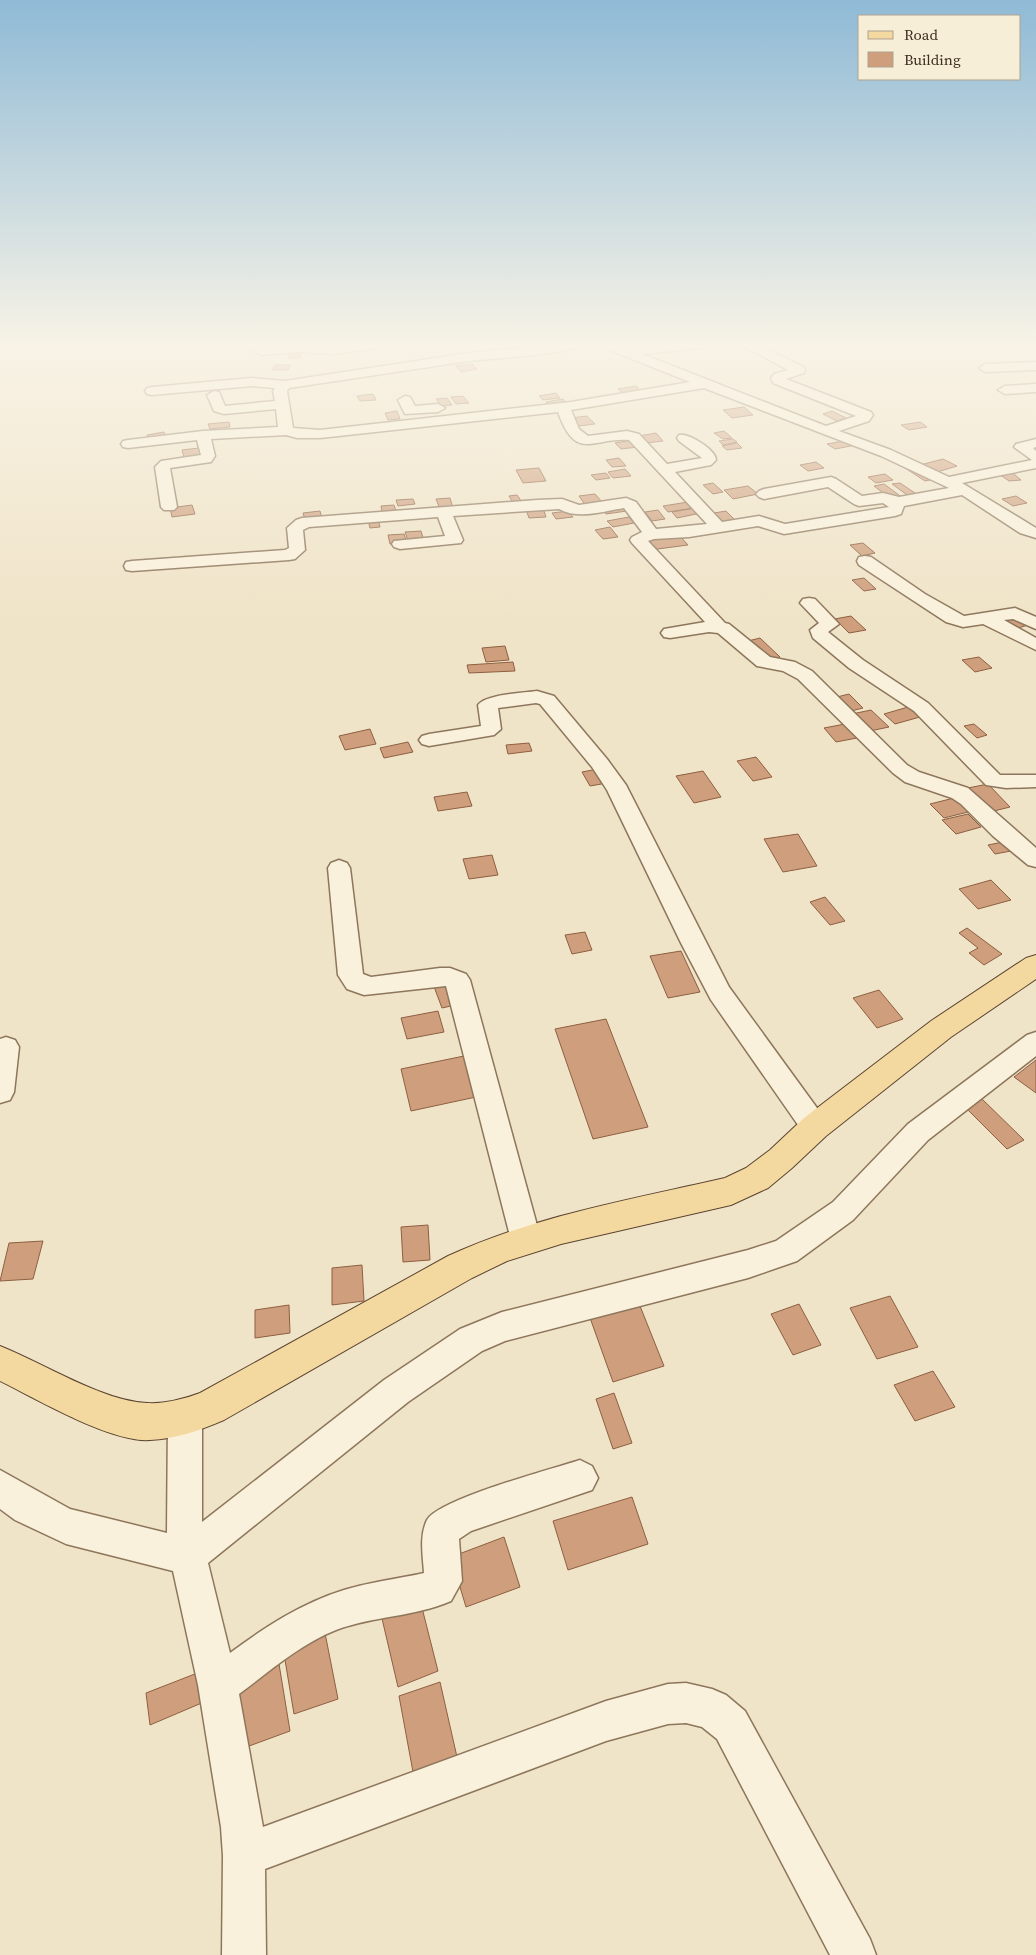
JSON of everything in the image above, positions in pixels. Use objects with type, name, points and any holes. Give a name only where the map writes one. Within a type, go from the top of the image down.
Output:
[{"type":"main road","points":[[0,1363],[112,1416],[148,1422],[186,1417],[211,1407],[460,1267],[500,1249],[561,1229],[731,1191],[757,1178],[781,1159],[815,1127],[941,1029],[1036,965]]},
{"type":"street","points":[[128,444],[203,435],[240,433]]},
{"type":"street","points":[[295,433],[327,433]]},
{"type":"street","points":[[577,433],[578,436],[590,440],[617,436],[634,437],[718,528]]},
{"type":"street","points":[[836,433],[949,481],[1026,530],[1036,533]]},
{"type":"street","points":[[169,506],[162,467],[166,464],[206,459],[208,456],[203,435]]},
{"type":"street","points":[[664,469],[709,460],[709,456],[684,438]]},
{"type":"street","points":[[1036,443],[1022,447],[1036,457]]},
{"type":"street","points":[[949,481],[1036,464]]},
{"type":"street","points":[[764,494],[831,482],[859,501],[883,498],[902,502],[965,490]]},
{"type":"street","points":[[717,627],[638,540],[651,534],[718,528],[762,521],[784,529],[888,513],[897,510],[891,501]]},
{"type":"street","points":[[132,566],[289,555],[297,550],[295,528],[302,523],[562,504],[571,509],[579,510],[626,502],[631,504],[651,534]]},
{"type":"street","points":[[400,544],[455,540],[444,512]]},
{"type":"street","points":[[865,561],[952,618],[963,622],[1015,612],[1036,624]]},
{"type":"street","points":[[809,603],[830,624],[819,630],[819,634],[856,664],[922,708],[993,780],[1006,782],[1036,781]]},
{"type":"street","points":[[986,618],[1036,646]]},
{"type":"street","points":[[670,633],[717,627],[728,631],[764,662],[788,666],[805,675],[900,770],[917,779],[949,789],[969,799],[1036,860]]},
{"type":"street","points":[[429,740],[491,729],[488,705],[493,703],[537,697],[547,700],[600,763],[618,790],[693,943],[720,993],[815,1127]]},
{"type":"street","points":[[339,868],[350,974],[353,982],[360,986],[371,986],[440,976],[457,980],[526,1240]]},
{"type":"street","points":[[0,1488],[28,1507],[66,1526],[186,1538],[470,1340],[502,1327],[748,1264],[786,1251],[843,1211],[918,1132],[1036,1042]]},
{"type":"street","points":[[0,1092],[6,1047]]},
{"type":"street","points":[[186,1417],[186,1538],[218,1685],[242,1827],[244,1856],[244,1955]]},
{"type":"street","points":[[218,1685],[297,1629],[312,1621],[348,1608],[438,1588],[443,1581],[440,1545],[441,1530],[451,1522],[466,1515],[580,1478]]},
{"type":"street","points":[[244,1856],[481,1766],[606,1722],[668,1704],[686,1703],[712,1709],[732,1725],[854,1955]]},
{"type":"building","points":[[164,433],[166,437],[148,440],[147,435]]},
{"type":"building","points":[[656,433],[663,441],[646,443],[639,436]]},
{"type":"building","points":[[714,433],[727,433],[732,438],[723,439]]},
{"type":"building","points":[[733,439],[737,442],[723,445],[719,441]]},
{"type":"building","points":[[632,440],[638,447],[621,449],[615,443]]},
{"type":"building","points":[[849,440],[856,445],[835,449],[827,444]]},
{"type":"building","points":[[737,443],[742,448],[727,450],[722,446]]},
{"type":"building","points":[[199,448],[201,455],[184,457],[182,450]]},
{"type":"building","points":[[619,458],[626,466],[612,467],[606,460]]},
{"type":"building","points":[[943,459],[957,466],[934,473],[920,465]]},
{"type":"building","points":[[816,462],[824,468],[808,471],[800,465]]},
{"type":"building","points":[[915,466],[935,479],[925,481],[905,468]]},
{"type":"building","points":[[539,468],[546,481],[523,483],[516,470]]},
{"type":"building","points":[[625,469],[631,476],[613,478],[608,472]]},
{"type":"building","points":[[1009,470],[1021,480],[1009,481],[996,472]]},
{"type":"building","points":[[606,473],[610,478],[596,480],[591,475]]},
{"type":"building","points":[[885,474],[893,480],[876,483],[868,477]]},
{"type":"building","points":[[713,483],[723,492],[713,494],[703,485]]},
{"type":"building","points":[[900,483],[918,495],[910,497],[892,484]]},
{"type":"building","points":[[884,484],[903,498],[892,500],[874,486]]},
{"type":"building","points":[[748,486],[758,494],[733,499],[724,490]]},
{"type":"building","points":[[595,494],[603,503],[586,506],[579,496]]},
{"type":"building","points":[[517,495],[522,502],[514,504],[509,496]]},
{"type":"building","points":[[1016,496],[1027,503],[1013,506],[1002,499]]},
{"type":"building","points":[[450,498],[453,508],[440,509],[436,499]]},
{"type":"building","points":[[413,499],[415,504],[398,506],[396,500]]},
{"type":"building","points":[[688,502],[694,508],[668,512],[663,506]]},
{"type":"building","points":[[620,503],[627,511],[606,514],[600,507]]},
{"type":"building","points":[[192,505],[195,514],[172,517],[170,508]]},
{"type":"building","points":[[394,505],[396,511],[382,512],[381,506]]},
{"type":"building","points":[[542,505],[546,517],[529,518],[525,507]]},
{"type":"building","points":[[695,508],[701,513],[677,518],[672,512]]},
{"type":"building","points":[[658,510],[665,519],[652,521],[645,512]]},
{"type":"building","points":[[320,511],[322,518],[305,520],[303,513]]},
{"type":"building","points":[[568,511],[573,517],[556,519],[552,513]]},
{"type":"building","points":[[726,511],[737,522],[718,525],[708,514]]},
{"type":"building","points":[[629,517],[634,523],[613,527],[607,521]]},
{"type":"building","points":[[378,519],[380,527],[370,528],[368,520]]},
{"type":"building","points":[[610,527],[618,537],[603,539],[595,530]]},
{"type":"building","points":[[421,531],[424,541],[409,543],[405,532]]},
{"type":"building","points":[[404,534],[407,543],[390,544],[388,535]]},
{"type":"building","points":[[678,534],[688,545],[650,550],[641,539]]},
{"type":"building","points":[[863,543],[875,553],[862,556],[850,545]]},
{"type":"building","points":[[864,578],[876,589],[864,591],[852,580]]},
{"type":"building","points":[[851,616],[866,630],[849,633],[835,619]]},
{"type":"building","points":[[1015,616],[1028,625],[1015,629],[1002,619]]},
{"type":"building","points":[[760,638],[780,657],[767,660],[748,641]]},
{"type":"building","points":[[505,646],[509,660],[486,662],[482,648]]},
{"type":"building","points":[[979,657],[992,668],[975,672],[962,660]]},
{"type":"building","points":[[513,662],[515,671],[469,673],[467,665]]},
{"type":"building","points":[[849,694],[863,708],[847,712],[833,698]]},
{"type":"building","points":[[915,705],[927,715],[895,724],[884,714]]},
{"type":"building","points":[[871,710],[889,727],[870,731],[852,714]]},
{"type":"building","points":[[845,724],[857,738],[836,742],[824,728]]},
{"type":"building","points":[[974,724],[987,735],[977,738],[964,726]]},
{"type":"building","points":[[370,729],[376,744],[345,750],[339,736]]},
{"type":"building","points":[[408,742],[413,752],[384,758],[380,748]]},
{"type":"building","points":[[529,743],[532,751],[508,754],[506,745]]},
{"type":"building","points":[[756,757],[772,777],[753,781],[737,761]]},
{"type":"building","points":[[598,769],[607,783],[590,786],[582,772]]},
{"type":"building","points":[[703,771],[721,797],[694,803],[676,776]]},
{"type":"building","points":[[988,784],[1010,807],[990,812],[968,788]]},
{"type":"building","points":[[467,792],[472,806],[438,811],[434,797]]},
{"type":"building","points":[[958,797],[972,811],[944,818],[930,804]]},
{"type":"building","points":[[968,814],[981,827],[956,834],[942,820]]},
{"type":"building","points":[[798,834],[817,866],[783,872],[764,839]]},
{"type":"building","points":[[1003,842],[1011,851],[995,854],[988,845]]},
{"type":"building","points":[[492,855],[498,875],[469,879],[463,859]]},
{"type":"building","points":[[991,880],[1011,900],[978,909],[959,889]]},
{"type":"building","points":[[825,897],[845,921],[830,925],[810,902]]},
{"type":"building","points":[[967,928],[1002,954],[984,965],[969,953],[978,948],[959,933]]},
{"type":"building","points":[[585,932],[592,950],[572,954],[565,935]]},
{"type":"building","points":[[681,951],[700,992],[668,998],[650,956]]},
{"type":"building","points":[[451,980],[460,1004],[442,1008],[433,984]]},
{"type":"building","points":[[879,990],[903,1019],[877,1028],[853,998]]},
{"type":"building","points":[[438,1011],[444,1032],[407,1039],[401,1018]]},
{"type":"building","points":[[606,1019],[648,1127],[593,1139],[555,1029]]},
{"type":"building","points":[[464,1056],[476,1097],[411,1111],[401,1069]]},
{"type":"building","points":[[1036,1060],[1036,1093],[1014,1077]]},
{"type":"building","points":[[981,1098],[1024,1140],[1007,1149],[964,1106]]},
{"type":"building","points":[[428,1225],[430,1260],[403,1262],[401,1227]]},
{"type":"building","points":[[43,1241],[33,1279],[0,1281],[9,1243]]},
{"type":"building","points":[[362,1265],[364,1301],[332,1305],[332,1268]]},
{"type":"building","points":[[890,1296],[918,1347],[877,1359],[850,1308]]},
{"type":"building","points":[[638,1301],[664,1366],[613,1382],[589,1315]]},
{"type":"building","points":[[799,1304],[821,1345],[793,1355],[771,1314]]},
{"type":"building","points":[[289,1305],[290,1333],[255,1338],[255,1310]]},
{"type":"building","points":[[933,1371],[955,1407],[915,1421],[894,1385]]},
{"type":"building","points":[[614,1393],[632,1443],[613,1449],[596,1399]]},
{"type":"building","points":[[632,1497],[648,1544],[568,1570],[553,1521]]},
{"type":"building","points":[[504,1537],[520,1587],[466,1607],[451,1557]]},
{"type":"building","points":[[419,1596],[438,1671],[398,1687],[380,1610]]},
{"type":"building","points":[[325,1633],[338,1699],[294,1714],[283,1648]]},
{"type":"building","points":[[279,1664],[290,1731],[241,1749],[231,1680]]},
{"type":"building","points":[[200,1672],[204,1702],[150,1725],[146,1693]]},
{"type":"building","points":[[440,1682],[457,1757],[413,1772],[399,1696]]}]
